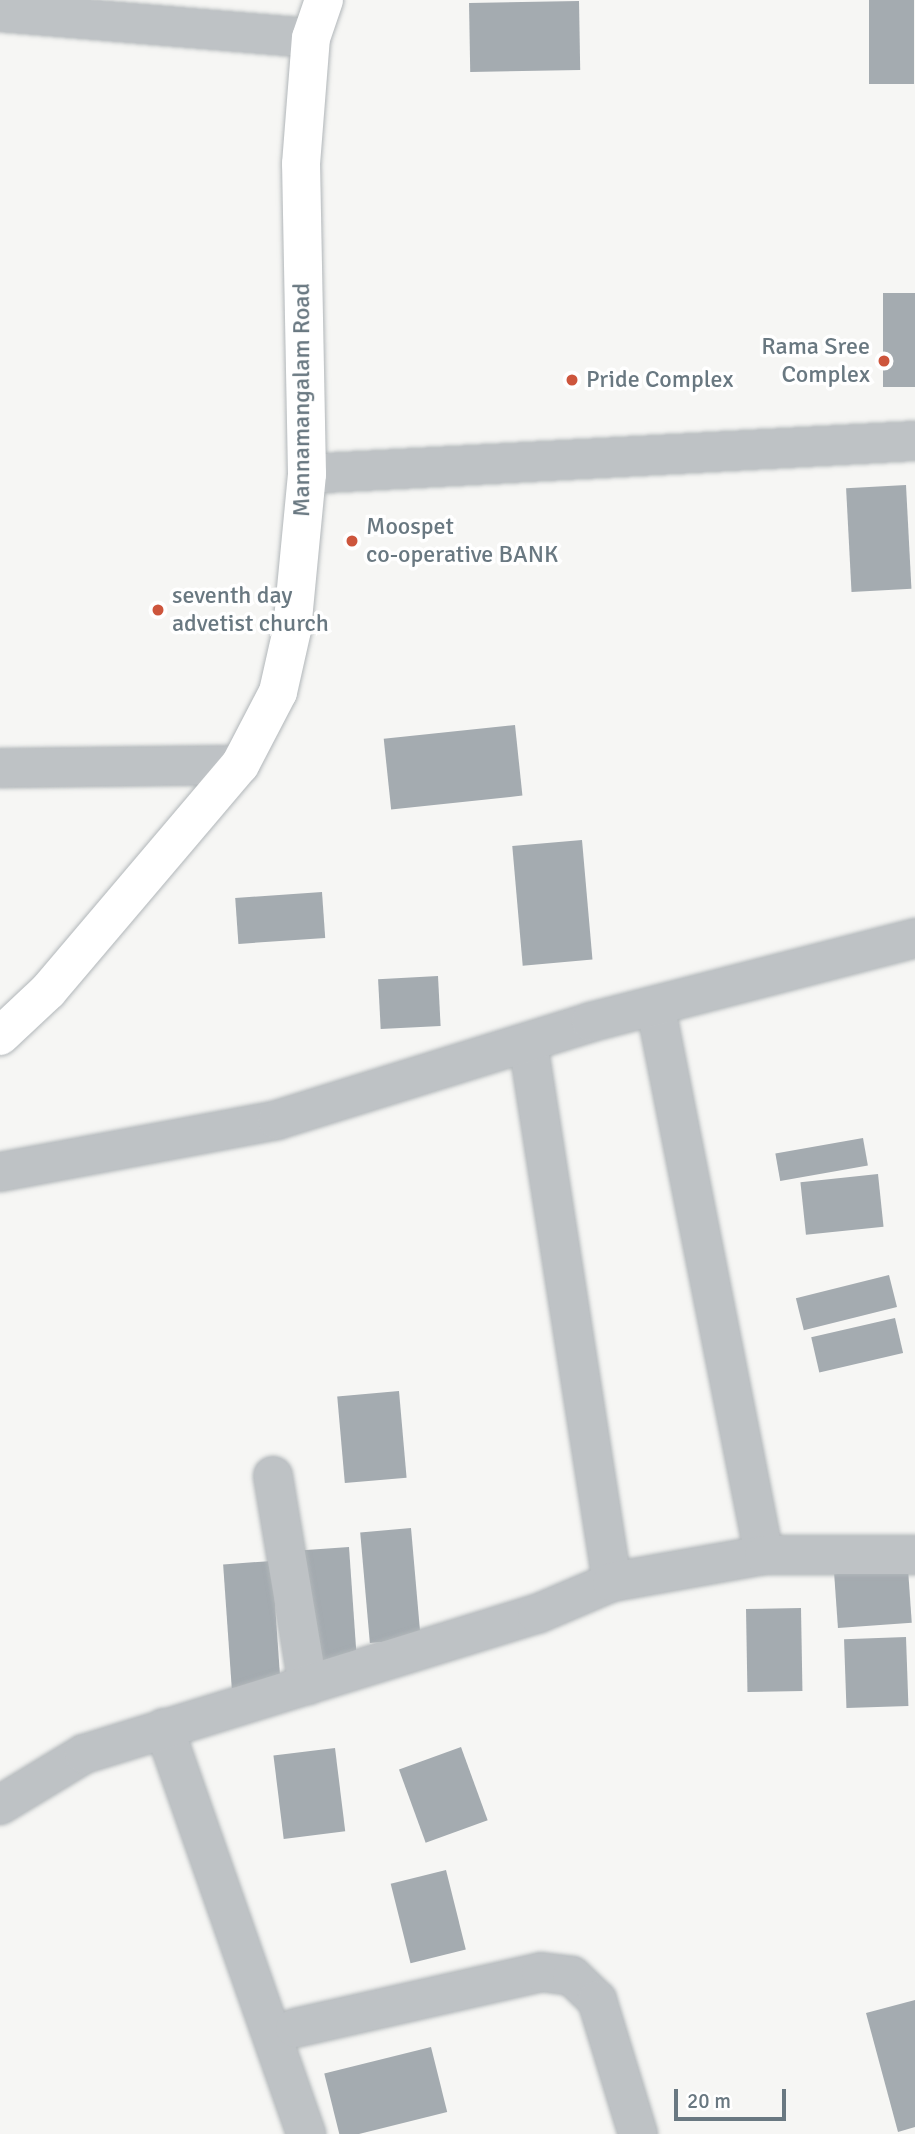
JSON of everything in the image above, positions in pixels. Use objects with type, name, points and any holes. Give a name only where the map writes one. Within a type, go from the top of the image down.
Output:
[{"type":"main road","name":"Mannamangalam Road","points":[[0,1036],[48,991],[240,765],[278,692],[292,630],[307,474],[300,164],[311,37],[324,0]]},
{"type":"street","points":[[0,12],[75,8],[311,37]]},
{"type":"street","points":[[307,474],[915,441]]},
{"type":"street","points":[[0,768],[240,765]]},
{"type":"street","points":[[0,1172],[277,1121],[528,1043],[915,938]]},
{"type":"street","points":[[656,1009],[764,1555]]},
{"type":"street","points":[[528,1043],[612,1582]]},
{"type":"street","points":[[273,1476],[308,1685]]},
{"type":"street","points":[[0,1805],[84,1754],[537,1614],[612,1582],[764,1555],[915,1555]]},
{"type":"street","points":[[164,1728],[306,2134]]},
{"type":"street","points":[[295,2028],[541,1972],[572,1976],[597,2000],[638,2134]]},
{"type":"building","points":[[869,0],[914,0],[914,84],[869,84]]},
{"type":"building","points":[[579,1],[580,70],[470,72],[469,3]]},
{"type":"building","points":[[883,293],[915,293],[915,387],[883,387]]},
{"type":"building","points":[[906,485],[911,589],[852,592],[846,488]]},
{"type":"building","points":[[515,725],[522,796],[391,809],[384,739]]},
{"type":"building","points":[[582,840],[592,960],[523,966],[512,846]]},
{"type":"building","points":[[322,892],[325,938],[238,944],[235,898]]},
{"type":"building","points":[[438,976],[441,1026],[381,1029],[378,979]]},
{"type":"building","points":[[863,1138],[868,1166],[780,1181],[775,1153]]},
{"type":"building","points":[[878,1174],[884,1227],[806,1235],[800,1182]]},
{"type":"building","points":[[889,1275],[897,1307],[804,1330],[796,1298]]},
{"type":"building","points":[[895,1318],[903,1353],[819,1372],[811,1337]]},
{"type":"building","points":[[399,1391],[407,1478],[345,1483],[337,1396]]},
{"type":"building","points":[[411,1528],[421,1639],[370,1643],[360,1532]]},
{"type":"building","points":[[349,1547],[357,1663],[307,1666],[299,1550]]},
{"type":"building","points":[[272,1561],[281,1685],[232,1688],[223,1564]]},
{"type":"building","points":[[908,1569],[912,1623],[838,1628],[834,1574]]},
{"type":"building","points":[[801,1608],[802,1691],[747,1692],[746,1609]]},
{"type":"building","points":[[906,1637],[908,1706],[846,1708],[844,1639]]},
{"type":"building","points":[[461,1747],[488,1820],[426,1843],[399,1770]]},
{"type":"building","points":[[335,1748],[345,1831],[284,1839],[273,1756]]},
{"type":"building","points":[[446,1870],[466,1950],[411,1963],[391,1884]]},
{"type":"building","points":[[915,2000],[915,2127],[898,2132],[866,2013]]},
{"type":"building","points":[[431,2047],[447,2112],[359,2134],[339,2134],[324,2074]]},
{"type":"place","name":"Rama Sree Complex","points":[[884,361]]},
{"type":"place","name":"Pride Complex","points":[[572,380]]},
{"type":"place","name":"Moospet co-operative BANK","points":[[352,541]]},
{"type":"place","name":"seventh day advetist church","points":[[158,610]]}]
